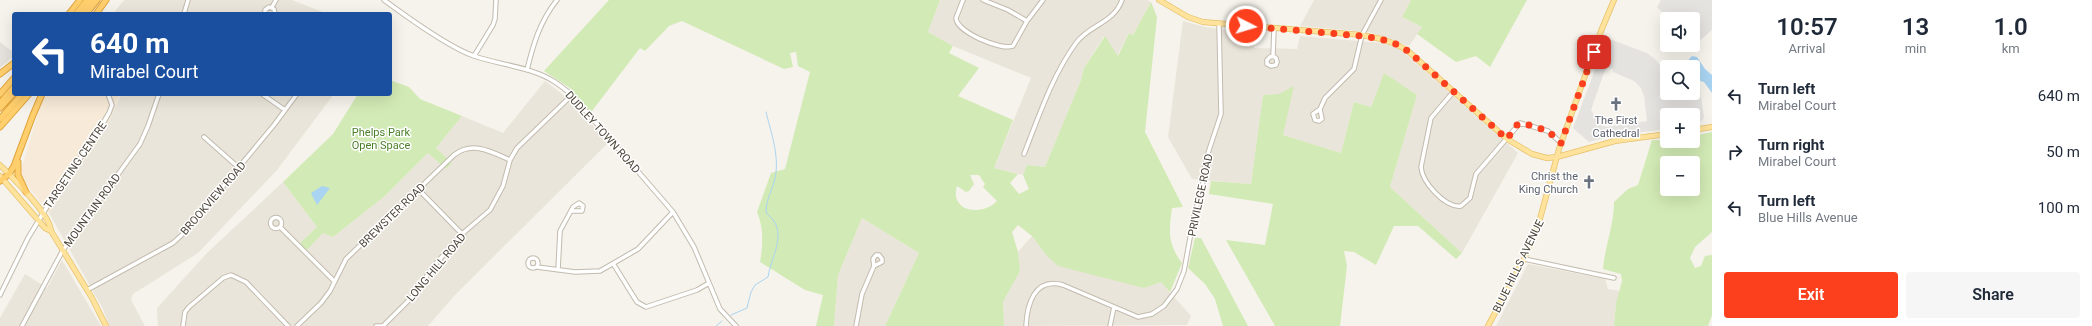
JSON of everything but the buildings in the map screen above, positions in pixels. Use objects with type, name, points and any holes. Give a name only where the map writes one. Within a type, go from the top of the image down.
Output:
[{"type":"highway","points":[[71,12],[80,0]]},
{"type":"highway","points":[[78,12],[87,0]]},
{"type":"highway","points":[[83,12],[92,0]]},
{"type":"highway","points":[[89,12],[98,0]]},
{"type":"highway","points":[[97,12],[106,0]]},
{"type":"highway","points":[[67,12],[73,9]]},
{"type":"highway","points":[[0,74],[12,65]]},
{"type":"highway","points":[[0,94],[12,80]]},
{"type":"highway","points":[[0,103],[12,89]]},
{"type":"highway","points":[[0,108],[12,94]]},
{"type":"highway","points":[[0,114],[16,96]]},
{"type":"highway","points":[[0,119],[20,96]]},
{"type":"highway","points":[[0,127],[27,96]]},
{"type":"highway","points":[[1,179],[9,174],[18,157],[31,119],[41,96]]},
{"type":"highway","points":[[18,157],[18,175],[26,192]]},
{"type":"main road","points":[[1159,0],[1188,17],[1204,22],[1362,36],[1381,39],[1396,44],[1408,51],[1507,139],[1527,152],[1547,158],[1557,158],[1615,141],[1660,135]]},
{"type":"main road","name":"BLUE HILLS AVENUE","points":[[1488,326],[1524,258],[1542,216],[1561,143],[1604,23],[1614,0]]},
{"type":"main road","points":[[1700,129],[1712,127]]},
{"type":"main road","points":[[0,165],[26,192],[43,214],[50,226],[51,232]]},
{"type":"main road","points":[[1,179],[21,198],[51,232],[87,290],[106,326]]},
{"type":"main road","points":[[21,198],[26,192]]},
{"type":"street","points":[[185,12],[188,0]]},
{"type":"street","points":[[273,12],[272,7],[276,0]]},
{"type":"street","name":"DUDLEY TOWN ROAD","points":[[384,0],[400,12],[459,49],[474,56],[526,70],[554,81],[572,95],[672,212],[694,247],[720,309],[736,326]]},
{"type":"street","points":[[474,56],[496,19],[496,0]]},
{"type":"street","points":[[526,70],[538,33],[550,8],[557,0]]},
{"type":"street","points":[[963,0],[956,18],[957,25],[974,36],[997,45],[1008,47],[1013,46],[1027,21],[1043,0]]},
{"type":"street","points":[[983,0],[1008,10],[1027,21]]},
{"type":"street","points":[[1024,154],[1049,92],[1075,43],[1082,35],[1112,17],[1122,0]]},
{"type":"street","points":[[1320,109],[1325,98],[1354,69],[1362,36],[1381,0]]},
{"type":"street","points":[[265,12],[266,8],[272,7]]},
{"type":"street","name":"PRIVILEGE ROAD","points":[[1026,326],[1027,310],[1030,300],[1036,292],[1050,284],[1063,285],[1138,317],[1152,314],[1164,306],[1182,278],[1194,216],[1202,188],[1206,159],[1220,114],[1219,24]]},
{"type":"street","points":[[1273,56],[1274,28]]},
{"type":"street","points":[[1454,91],[1434,113],[1430,122],[1421,167],[1422,175],[1429,186],[1450,204],[1457,207],[1464,205],[1470,198],[1476,174],[1507,139],[1517,125],[1523,123],[1548,131],[1561,143]]},
{"type":"street","name":"LONG HILL ROAD","points":[[376,326],[383,326],[415,294],[432,268],[462,234],[490,210],[503,186],[510,160],[517,148],[572,95]]},
{"type":"street","name":"TARGETING CENTRE","points":[[0,295],[26,242],[59,186],[92,142],[109,113],[112,105],[109,96]]},
{"type":"street","name":"MOUNTAIN ROAD","points":[[22,326],[63,250],[140,144],[148,126],[157,96]]},
{"type":"street","points":[[265,96],[285,110]]},
{"type":"street","name":"BROOKVIEW ROAD","points":[[87,290],[173,243],[239,168],[296,96]]},
{"type":"street","points":[[204,137],[239,168]]},
{"type":"street","name":"BREWSTER ROAD","points":[[297,326],[321,303],[346,259],[462,148],[472,147],[510,160]]},
{"type":"street","points":[[419,190],[462,234]]},
{"type":"street","points":[[558,270],[560,231],[571,210]]},
{"type":"street","points":[[537,267],[592,273],[600,271],[614,265],[638,249],[672,212]]},
{"type":"street","points":[[280,227],[334,281]]},
{"type":"street","points":[[1524,258],[1614,278]]},
{"type":"street","points":[[614,265],[637,302],[642,306],[652,306],[709,283]]},
{"type":"street","points":[[856,326],[862,294],[874,266]]},
{"type":"street","points":[[183,326],[183,318],[189,307],[223,278],[231,275],[246,282],[288,326]]},
{"type":"street","points":[[1110,326],[1114,307]]},
{"type":"shaded area","points":[[124,0],[292,0],[323,12],[115,12]]},
{"type":"shaded area","points":[[940,0],[1147,0],[1151,2],[1133,35],[1129,33],[1117,56],[1104,36],[1084,68],[1081,80],[1045,167],[1027,165],[1023,175],[994,168],[1031,78],[953,46],[928,32]]},
{"type":"shaded area","points":[[1314,0],[1411,0],[1402,17],[1422,27],[1409,46],[1369,32],[1300,26]]},
{"type":"shaded area","points":[[1661,0],[1712,0],[1712,30],[1700,40],[1700,12],[1662,12],[1657,7]]},
{"type":"shaded area","points":[[1183,21],[1205,27],[1253,34],[1254,48],[1297,49],[1300,36],[1382,43],[1399,48],[1518,153],[1462,253],[1390,187],[1417,95],[1384,74],[1371,107],[1354,102],[1341,153],[1283,135],[1279,94],[1263,95],[1251,184],[1192,179],[1168,137]]},
{"type":"shaded area","points":[[1607,38],[1647,53],[1657,61],[1660,65],[1660,100],[1700,100],[1700,89],[1704,117],[1702,121],[1700,121],[1700,108],[1660,108],[1660,130],[1613,136],[1589,142],[1573,128]],"holes":[[[1606,67],[1613,69],[1613,72],[1634,81],[1641,88],[1644,96],[1647,121],[1606,127],[1595,117],[1591,110]]]},
{"type":"shaded area","points":[[0,42],[12,51],[12,58],[0,68]]},
{"type":"shaded area","points":[[545,81],[574,103],[608,143],[455,295],[428,326],[158,326],[157,308],[206,254],[283,182],[317,227],[299,244],[306,251],[323,232],[333,237],[385,196],[428,153],[446,169],[452,163],[436,148],[462,116],[503,133]]},
{"type":"shaded area","points":[[46,96],[119,96],[112,115],[96,144],[69,180],[49,213],[22,178],[21,170],[41,103]]},
{"type":"shaded area","points":[[121,96],[332,96],[277,170],[198,253],[133,294],[131,300],[145,326],[109,326],[103,309],[49,213],[69,180],[96,144]]},
{"type":"shaded area","points":[[862,218],[919,253],[885,326],[834,326],[838,275]]},
{"type":"shaded area","points":[[1032,236],[1046,255],[1144,288],[1161,282],[1191,316],[1187,325],[1004,326],[1003,302],[1020,271],[1018,252]]},
{"type":"shaded area","points":[[62,260],[101,326],[0,326],[0,318],[25,274],[47,288]]},
{"type":"shaded area","points":[[1528,264],[1605,279],[1608,289],[1620,291],[1616,303],[1614,326],[1496,326]]},
{"type":"green space","points":[[609,0],[940,0],[928,32],[953,46],[949,53],[979,68],[958,96],[1013,120],[994,168],[1018,174],[1010,183],[1019,194],[1029,189],[1023,175],[1027,165],[1045,167],[1081,80],[1084,68],[1105,36],[1118,56],[1129,33],[1133,35],[1151,2],[1157,17],[1145,132],[1183,207],[1172,208],[1170,223],[1171,243],[1182,263],[1170,292],[1161,282],[1144,288],[1058,266],[1046,255],[1032,236],[1018,225],[1012,232],[1018,252],[1020,271],[1003,302],[1004,326],[885,326],[919,253],[862,218],[838,275],[834,326],[816,326],[823,295],[805,290],[760,262],[762,237],[761,224],[757,212],[771,173],[785,169],[810,72],[798,66],[796,52],[790,53],[793,67],[784,69],[682,21],[669,26],[645,51],[640,48],[592,111],[589,110],[570,88],[544,71]],"holes":[[[970,175],[979,175],[985,184],[983,187],[997,201],[984,209],[976,210],[962,207],[958,202],[956,195],[957,186],[966,192],[969,191],[974,184]]]},
{"type":"green space","points":[[1411,0],[1527,0],[1490,67],[1476,56],[1456,62],[1417,34],[1422,27],[1402,17]]},
{"type":"green space","points":[[1384,73],[1417,95],[1390,187],[1462,253],[1456,259],[1418,226],[1394,226],[1376,265],[1354,252],[1344,251],[1347,266],[1340,326],[1275,326],[1226,240],[1265,245],[1273,204],[1209,194],[1211,181],[1251,184],[1263,95],[1279,94],[1294,86],[1283,135],[1341,153],[1354,102],[1371,107]]},
{"type":"green space","name":"Phelps Park Open Space","points":[[392,81],[409,87],[420,99],[462,116],[436,148],[452,163],[446,169],[428,153],[385,196],[333,237],[323,233],[306,251],[299,244],[317,227],[283,182],[333,134],[357,96],[392,96]]},
{"type":"green space","points":[[1712,132],[1712,232],[1695,247],[1690,258],[1695,268],[1701,266],[1705,256],[1712,255],[1712,315],[1708,326],[1614,326],[1616,303],[1622,281],[1621,274],[1603,269],[1613,219],[1614,202],[1628,189],[1638,185],[1652,140],[1660,140],[1660,148],[1700,148],[1700,135]]},
{"type":"green space","points":[[1195,238],[1201,238],[1248,326],[1223,326],[1215,299],[1205,284],[1188,268]]},
{"type":"water","points":[[1692,56],[1697,57],[1699,60],[1688,60]]},
{"type":"water","points":[[1700,62],[1705,69],[1712,75],[1712,93],[1704,82],[1700,81]]},
{"type":"water","points":[[322,186],[330,188],[317,205],[311,193]]},
{"type":"waterway","points":[[731,315],[747,308],[751,292],[755,285],[768,277],[776,249],[778,234],[777,227],[766,212],[776,173],[776,155],[766,112]]},
{"type":"waterway","points":[[716,326],[722,321]]},
{"type":"place","name":"The First Cathedral","points":[[1616,104]]},
{"type":"place","name":"Christ the King Church","points":[[1589,182]]},
{"type":"route","points":[[1246,26],[1362,36],[1381,39],[1396,44],[1408,51],[1507,139],[1515,127],[1520,123],[1523,123],[1548,131],[1561,143],[1594,52]]}]
